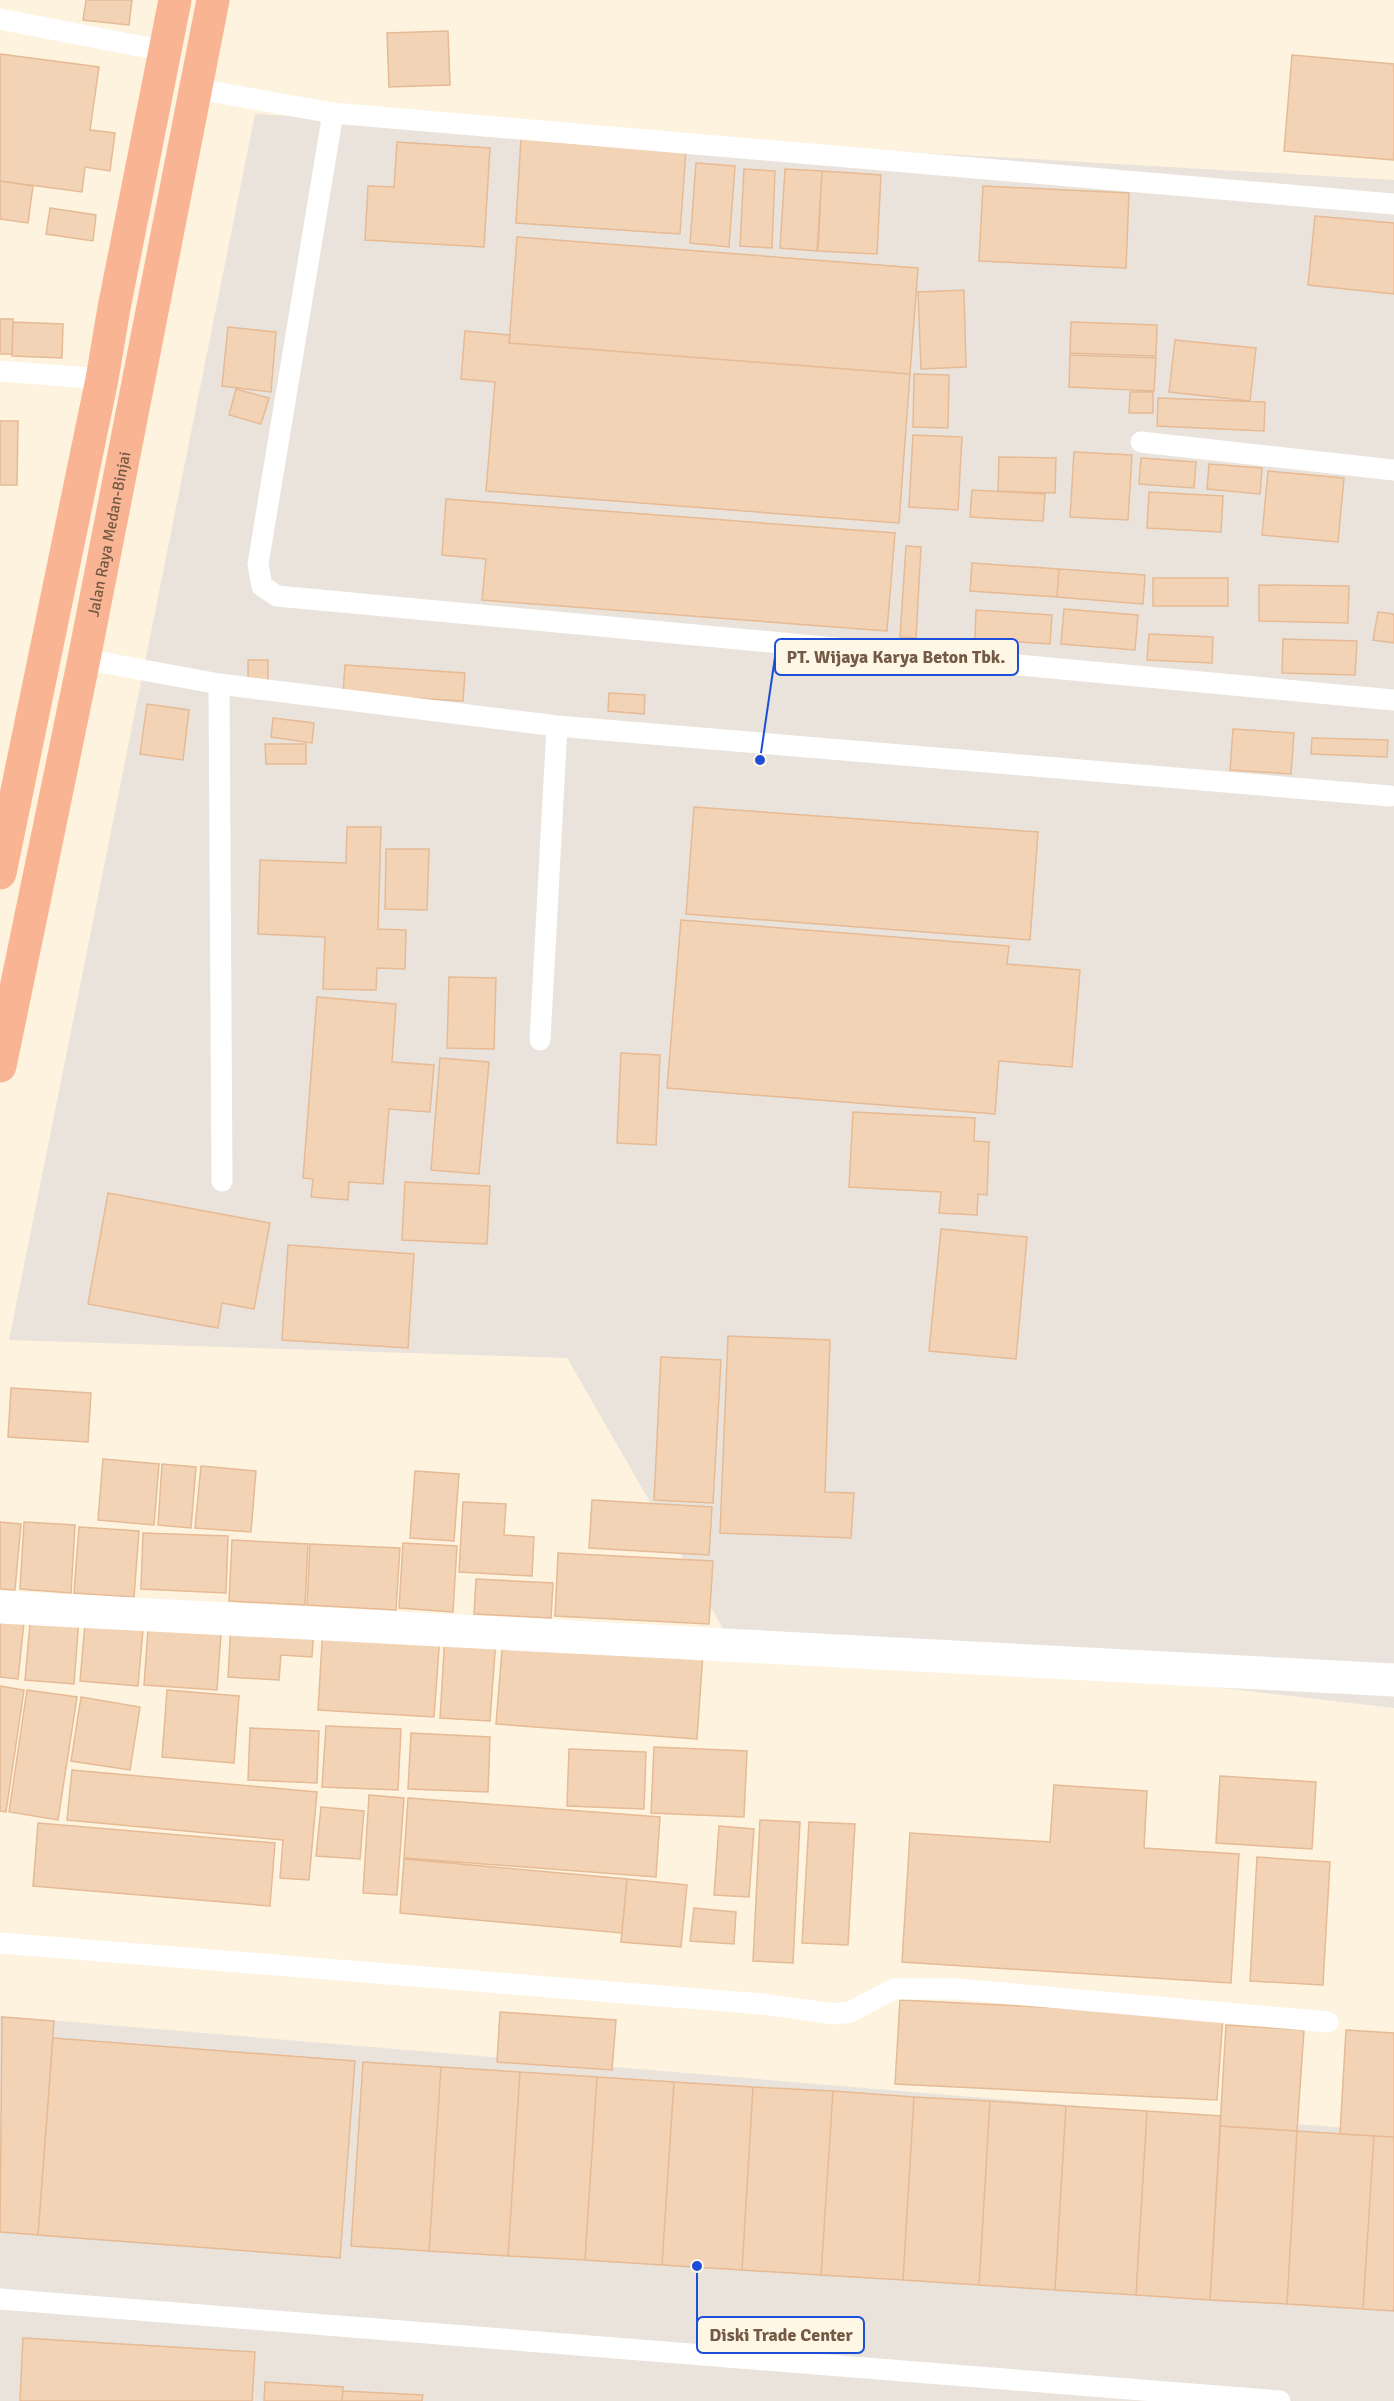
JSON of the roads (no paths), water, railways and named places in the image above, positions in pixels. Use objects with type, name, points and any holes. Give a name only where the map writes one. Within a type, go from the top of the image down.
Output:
[{"type":"highway","points":[[0,873],[4,834],[102,379],[175,0]]},
{"type":"highway","name":"Jalan Raya Medan-Binjai","points":[[0,1066],[44,843],[84,659],[213,0]]},
{"type":"street","points":[[4,834],[44,843]]},
{"type":"street","points":[[0,1607],[1394,1680]]},
{"type":"lane","points":[[0,19],[165,51]]},
{"type":"lane","points":[[197,89],[333,113],[1394,204]]},
{"type":"lane","points":[[333,113],[258,564],[262,586],[277,596],[1394,700]]},
{"type":"lane","points":[[0,371],[102,379]]},
{"type":"lane","points":[[1141,442],[1394,470]]},
{"type":"lane","points":[[84,659],[219,684],[557,726],[1390,796]]},
{"type":"lane","points":[[219,684],[222,1181]]},
{"type":"lane","points":[[540,1040],[557,726]]},
{"type":"lane","points":[[0,1943],[750,2003],[834,2014],[850,2012],[894,1989],[958,1989],[1328,2022]]},
{"type":"lane","points":[[0,2298],[1280,2401]]},
{"type":"place","name":"PT. Wijaya Karya Beton Tbk.","points":[[760,760]]},
{"type":"place","name":"Diski Trade Center","points":[[697,2266]]}]
